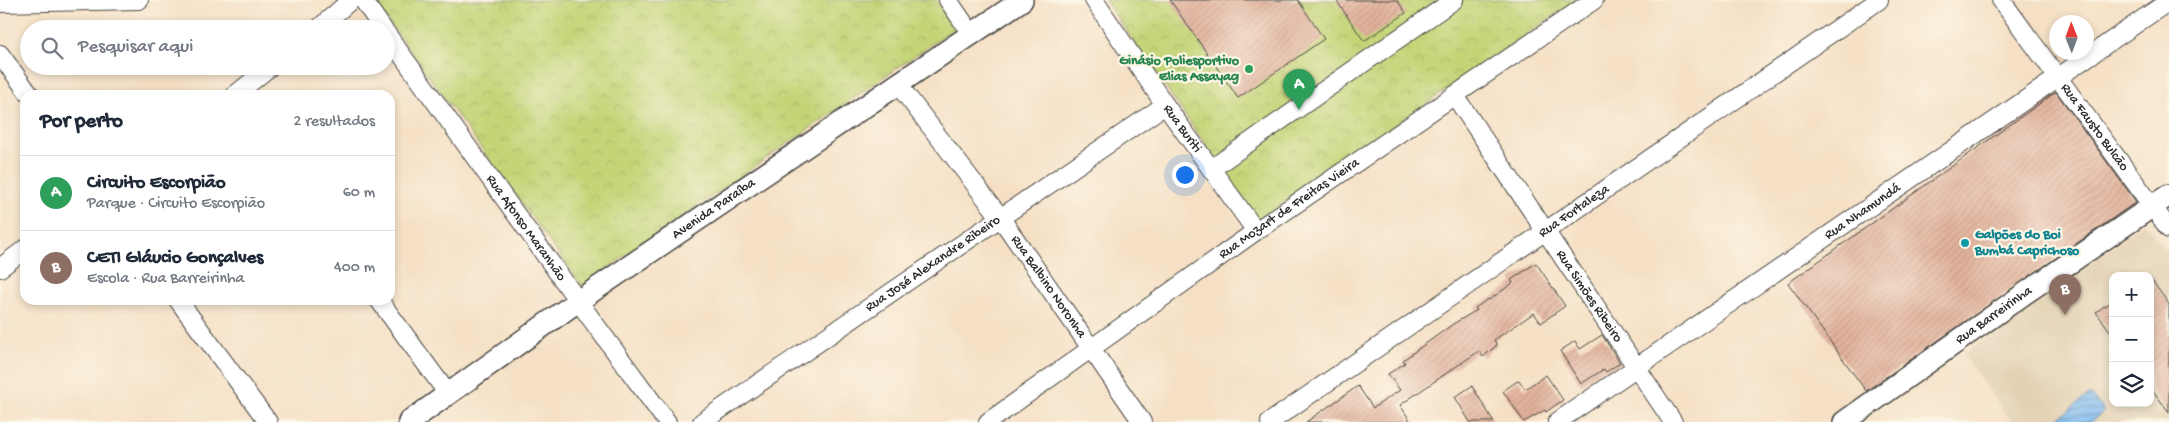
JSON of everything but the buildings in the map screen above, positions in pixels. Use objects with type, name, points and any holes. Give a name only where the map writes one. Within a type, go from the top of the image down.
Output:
[{"type":"street","points":[[0,3],[139,0]]},
{"type":"street","points":[[328,20],[351,0]]},
{"type":"street","points":[[363,0],[377,20]]},
{"type":"street","points":[[948,0],[972,35]]},
{"type":"street","name":"Avenida Paraíba","points":[[409,422],[578,301],[1022,0]]},
{"type":"street","name":"Rua Buriti","points":[[1094,0],[1165,105],[1256,231]]},
{"type":"street","points":[[1211,169],[1454,0]]},
{"type":"street","name":"Rua Mozart de Freitas Vieira","points":[[988,422],[1256,231],[1594,0]]},
{"type":"street","name":"Rua Fortaleza","points":[[1270,422],[1879,0]]},
{"type":"street","name":"Rua Fausto Bulcão","points":[[2001,0],[2058,78],[2161,201],[2169,229]]},
{"type":"street","name":"Rua Nhamundá","points":[[1557,422],[2169,1]]},
{"type":"street","name":"Rua Afonso Maranhão","points":[[395,46],[667,422]]},
{"type":"street","points":[[0,54],[26,90]]},
{"type":"street","points":[[241,90],[260,75]]},
{"type":"street","name":"Rua Balbino Noronha","points":[[897,83],[1000,217],[1142,422]]},
{"type":"street","name":"Rua Simões Ribeiro","points":[[1454,96],[1673,422]]},
{"type":"street","name":"Rua José Alexandre Ribeiro","points":[[702,422],[1165,105]]},
{"type":"street","name":"Rua Barreirinha","points":[[1844,422],[2161,201]]},
{"type":"street","points":[[0,268],[20,253]]},
{"type":"street","points":[[182,305],[268,422]]},
{"type":"street","points":[[383,305],[448,394]]},
{"type":"shaded area","points":[[2145,222],[2169,255],[2169,422],[2012,422],[1963,355]]},
{"type":"green space","points":[[373,0],[936,0],[956,27],[582,286],[395,30],[395,20],[388,20]]},
{"type":"green space","points":[[1105,0],[1576,0],[1258,220]]},
{"type":"water","points":[[2090,394],[2104,411],[2091,422],[2054,422]]},
{"type":"place","name":"Ginásio Poliesportivo Elias Assayag","points":[[1249,69]]},
{"type":"place","name":"Circuito Escorpião","points":[[1299,110]]},
{"type":"place","name":"Galpões do Boi Bumbá Caprichoso","points":[[1965,243]]},
{"type":"place","name":"CETI Gláucio Gonçalves","points":[[2065,315]]}]
